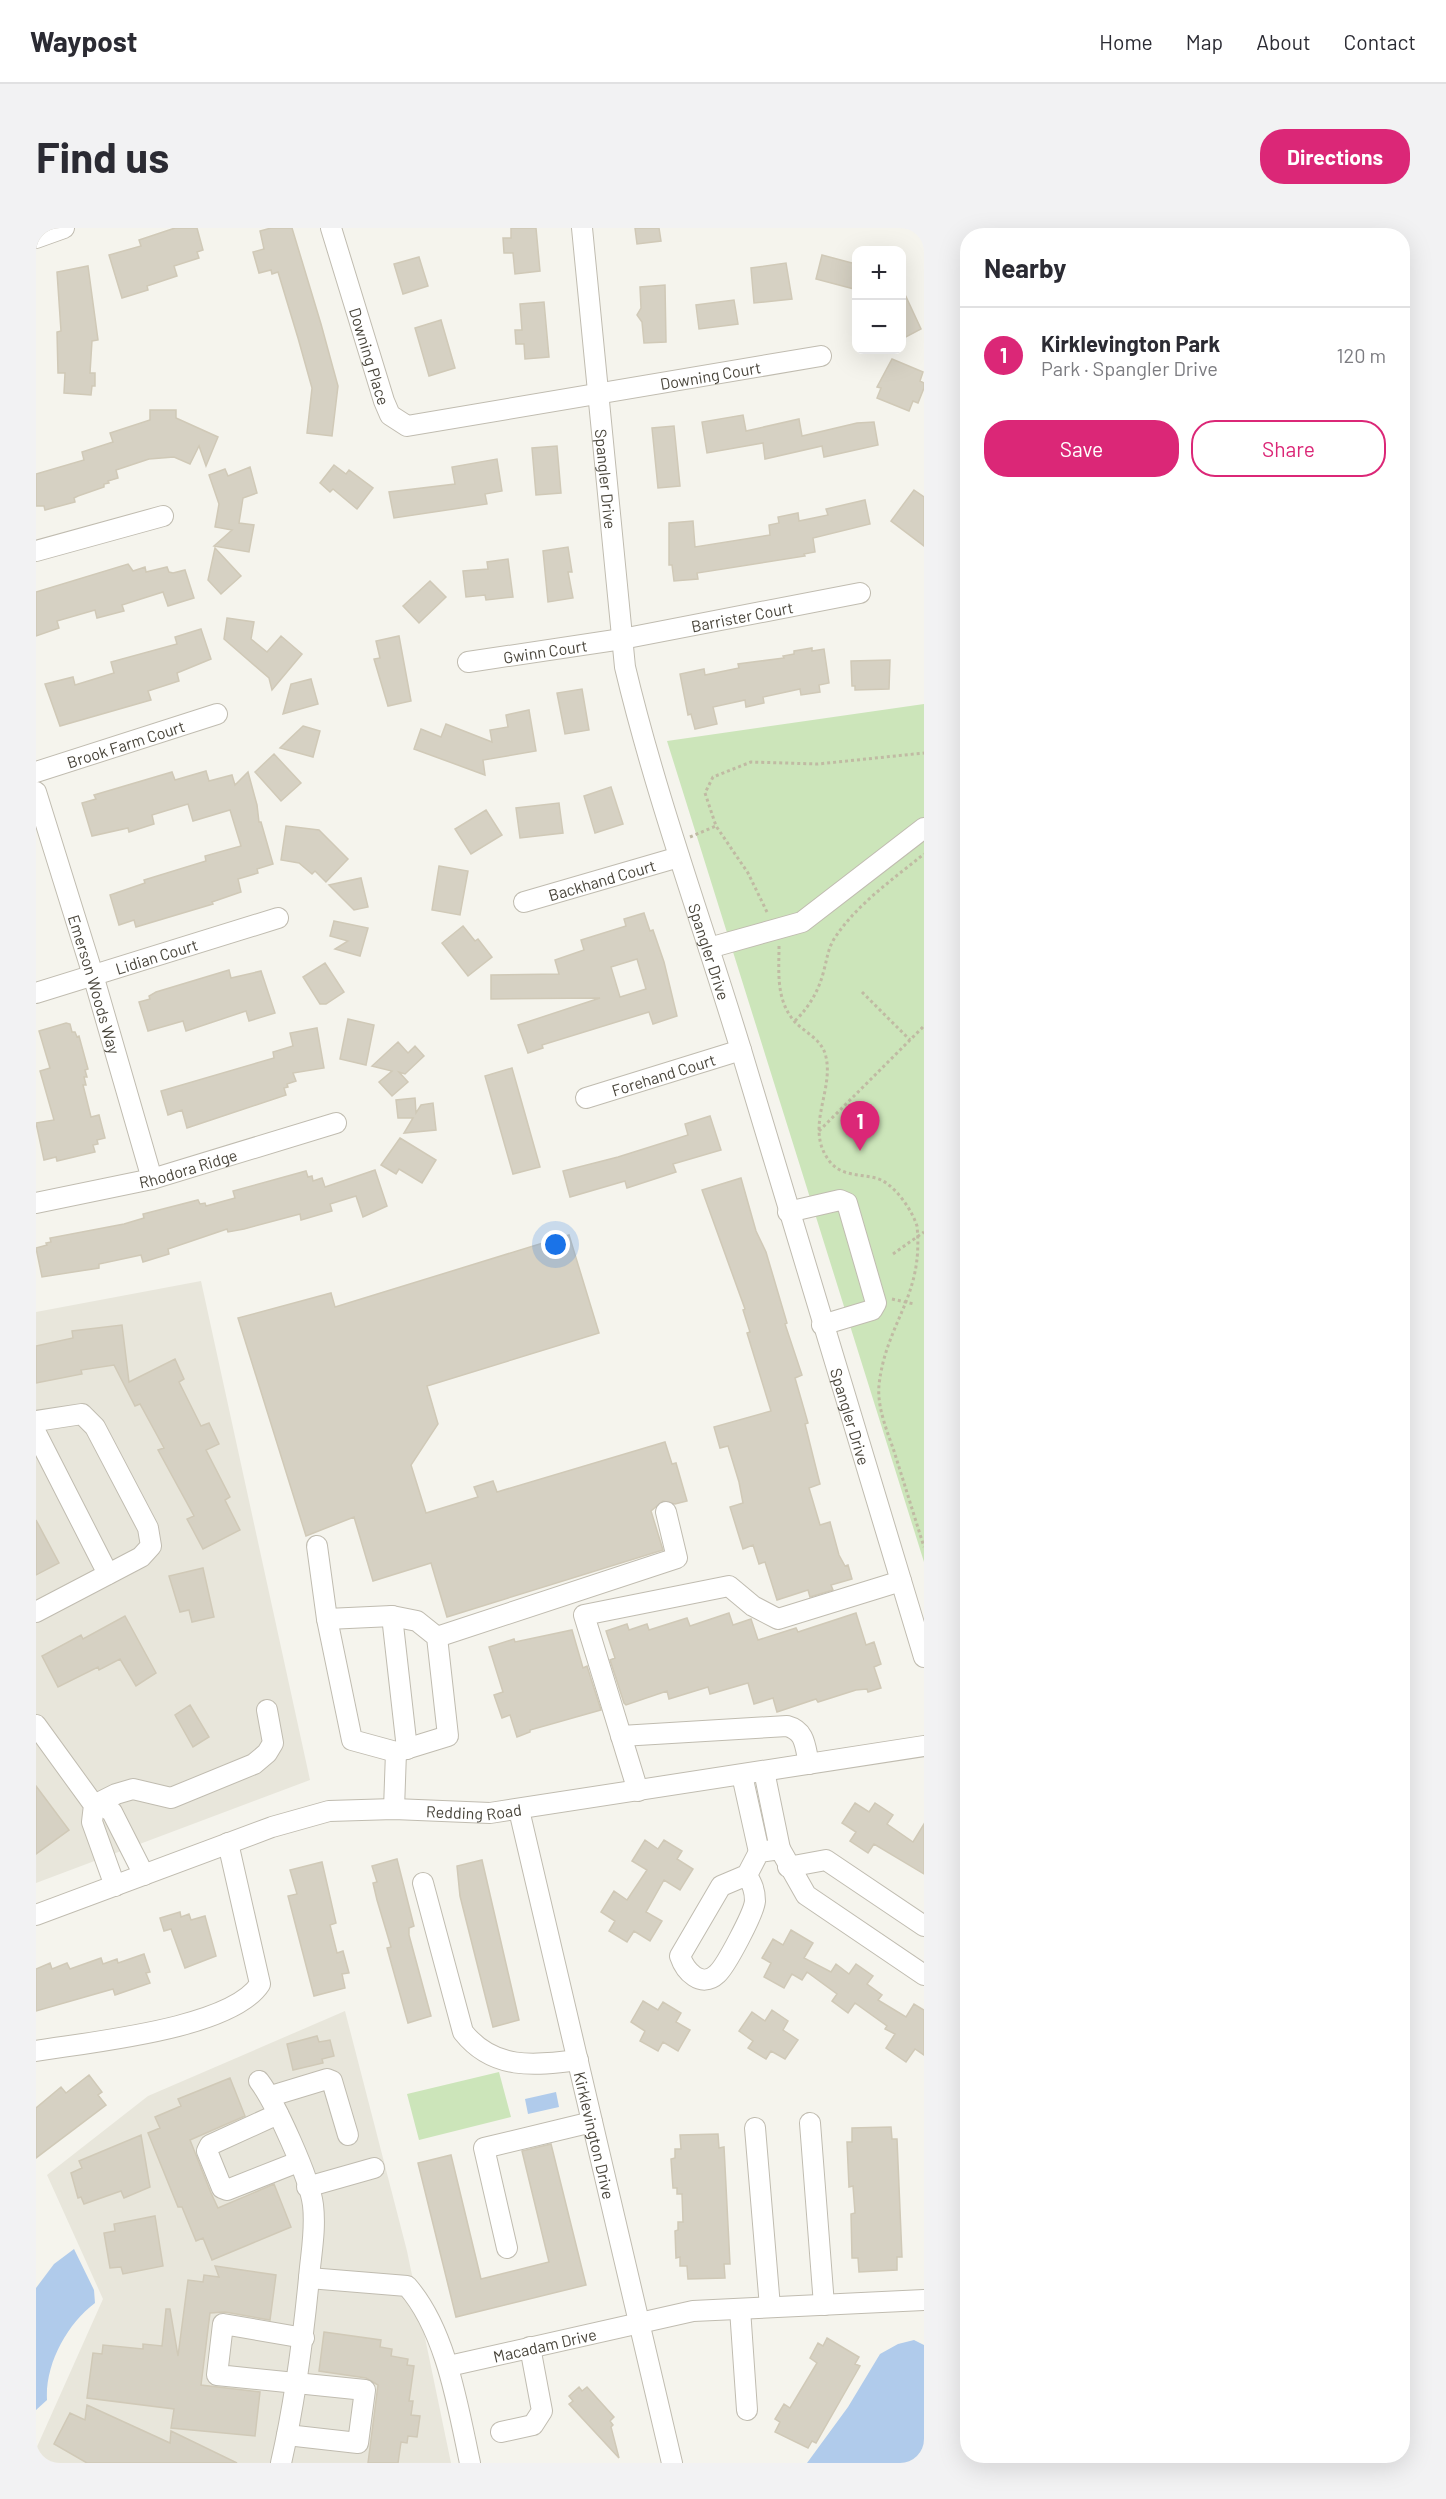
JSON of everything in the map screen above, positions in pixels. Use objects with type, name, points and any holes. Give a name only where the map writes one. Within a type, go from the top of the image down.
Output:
[{"type":"street","points":[[36,238],[64,228]]},
{"type":"street","name":"Downing Place","points":[[331,228],[384,401],[390,415],[399,423],[407,426],[433,424],[598,393]]},
{"type":"street","name":"Spangler Drive","points":[[582,228],[625,667],[640,730],[676,851],[741,1050],[822,1325],[924,1657]]},
{"type":"street","name":"Downing Court","points":[[598,393],[820,356]]},
{"type":"street","points":[[36,551],[163,516]]},
{"type":"street","name":"Barrister Court","points":[[622,639],[860,593]]},
{"type":"street","name":"Gwinn Court","points":[[468,662],[622,639]]},
{"type":"street","name":"Brook Farm Court","points":[[36,772],[217,714]]},
{"type":"street","name":"Emerson Woods Way","points":[[36,792],[93,975],[152,1179]]},
{"type":"street","points":[[709,948],[802,922],[924,828]]},
{"type":"street","name":"Backhand Court","points":[[524,902],[676,851]]},
{"type":"street","name":"Lidian Court","points":[[36,993],[278,918]]},
{"type":"street","name":"Forehand Court","points":[[586,1098],[741,1050]]},
{"type":"street","name":"Rhodora Ridge","points":[[36,1203],[152,1179],[336,1123]]},
{"type":"street","points":[[788,1212],[840,1200],[847,1203],[876,1303],[872,1310],[822,1325]]},
{"type":"street","points":[[36,1421],[82,1414],[95,1427],[148,1528],[151,1546],[141,1557],[36,1612]]},
{"type":"street","points":[[36,1432],[108,1574]]},
{"type":"street","points":[[437,1637],[677,1558],[666,1512]]},
{"type":"street","points":[[317,1546],[327,1619],[352,1740],[401,1750],[448,1736],[437,1637],[417,1621],[392,1616],[327,1619]]},
{"type":"street","points":[[638,1791],[584,1615],[729,1586],[753,1606],[778,1619],[901,1581]]},
{"type":"street","points":[[392,1616],[401,1750],[394,1809]]},
{"type":"street","points":[[93,1805],[133,1789],[171,1798],[254,1764],[267,1753],[273,1743],[267,1710]]},
{"type":"street","points":[[621,1736],[787,1726],[796,1728],[803,1736],[808,1764]]},
{"type":"street","points":[[38,1733],[93,1805],[92,1822],[115,1886]]},
{"type":"street","name":"Redding Road","points":[[36,1915],[272,1827],[329,1811],[394,1809],[490,1813],[519,1810],[924,1746]]},
{"type":"street","points":[[764,1771],[780,1849],[788,1867],[806,1894],[924,1976]]},
{"type":"street","points":[[742,1775],[759,1852],[747,1875],[721,1886],[680,1956],[684,1969],[695,1978],[706,1980],[717,1974],[752,1914],[754,1888],[747,1875]]},
{"type":"street","points":[[93,1805],[103,1806],[112,1812],[144,1875]]},
{"type":"street","name":"Kirklevington Drive","points":[[519,1810],[672,2463]]},
{"type":"street","points":[[36,2051],[163,2030],[240,2004],[253,1995],[260,1984],[228,1843]]},
{"type":"street","points":[[759,1852],[780,1849]]},
{"type":"street","points":[[788,1867],[825,1860],[924,1926]]},
{"type":"street","points":[[423,1882],[463,2032],[474,2047],[488,2055],[521,2064],[545,2065],[578,2060]]},
{"type":"street","points":[[298,2162],[227,2190],[222,2188],[207,2151],[210,2145],[275,2105],[327,2079],[332,2081],[348,2135]]},
{"type":"street","points":[[259,2081],[275,2105],[298,2162],[313,2203],[315,2231],[304,2338],[281,2463]]},
{"type":"street","points":[[507,2248],[484,2148],[592,2122]]},
{"type":"street","points":[[810,2123],[824,2305]]},
{"type":"street","points":[[755,2127],[770,2307]]},
{"type":"street","points":[[307,2187],[374,2168]]},
{"type":"street","points":[[309,2278],[407,2286],[419,2299],[449,2366],[470,2463]]},
{"type":"street","name":"Macadam Drive","points":[[449,2366],[693,2311],[924,2300]]},
{"type":"street","points":[[740,2309],[747,2410]]},
{"type":"street","points":[[287,2435],[358,2443],[365,2390],[217,2375],[223,2324],[304,2338]]},
{"type":"street","points":[[501,2432],[533,2425],[542,2411],[530,2347]]},
{"type":"path","points":[[770,918],[748,873],[716,826],[705,793],[713,777],[728,769],[751,762],[818,764],[924,753]]},
{"type":"path","points":[[676,851],[716,826]]},
{"type":"path","points":[[795,1021],[808,1006],[819,986],[828,951],[834,939],[870,900],[924,854]]},
{"type":"path","points":[[862,992],[910,1040]]},
{"type":"path","points":[[819,1131],[924,1026]]},
{"type":"path","points":[[893,1254],[924,1232]]},
{"type":"shaded area","points":[[201,1281],[310,1780],[36,1883],[36,1312]]},
{"type":"shaded area","points":[[345,2011],[407,2251],[451,2463],[36,2463],[36,2449],[103,2299],[47,2175],[148,2096]]},
{"type":"green space","points":[[924,704],[924,1562],[667,741]]},
{"type":"green space","points":[[499,2072],[511,2117],[419,2140],[407,2094]]},
{"type":"water","points":[[556,2092],[559,2107],[528,2114],[525,2099]]},
{"type":"water","points":[[74,2249],[94,2290],[95,2303],[67,2333],[54,2359],[47,2386],[47,2400],[36,2410],[36,2288],[54,2264]]},
{"type":"water","points":[[914,2340],[924,2345],[924,2446],[917,2463],[807,2463],[848,2407],[880,2354],[898,2344]]},
{"type":"building","points":[[175,228],[197,228],[203,250],[197,252],[199,258],[174,266],[177,276],[147,286],[148,290],[122,298],[109,255],[141,246],[139,240]]},
{"type":"building","points":[[271,228],[292,228],[321,324],[338,386],[332,436],[307,433],[312,388],[298,338],[278,272],[272,274],[271,270],[259,273],[253,252],[264,249],[260,231]]},
{"type":"building","points":[[511,228],[536,228],[540,271],[515,274],[513,253],[504,253],[503,238],[511,238]]},
{"type":"building","points":[[635,228],[659,228],[661,241],[637,244]]},
{"type":"building","points":[[822,255],[852,263],[852,288],[816,279]]},
{"type":"building","points":[[419,257],[428,286],[403,294],[394,264]]},
{"type":"building","points":[[786,263],[792,299],[754,303],[751,268]]},
{"type":"building","points":[[88,266],[98,340],[92,341],[90,373],[95,373],[95,386],[92,386],[91,395],[64,393],[65,373],[58,373],[57,332],[61,331],[57,272]]},
{"type":"building","points":[[665,285],[666,342],[644,343],[642,322],[637,315],[641,308],[640,287]]},
{"type":"building","points":[[906,297],[921,329],[906,337]]},
{"type":"building","points":[[734,300],[738,324],[699,329],[696,305]]},
{"type":"building","points":[[544,302],[549,357],[525,359],[524,344],[516,344],[515,330],[522,330],[520,304]]},
{"type":"building","points":[[441,320],[455,368],[429,376],[415,328]]},
{"type":"building","points":[[892,359],[923,372],[920,381],[924,383],[924,388],[918,403],[913,401],[909,411],[877,398],[881,388],[877,387]]},
{"type":"building","points":[[150,410],[176,410],[176,418],[218,437],[206,466],[199,446],[190,464],[174,457],[149,459],[116,470],[118,478],[108,481],[109,483],[104,484],[104,487],[74,498],[75,502],[45,510],[44,506],[36,506],[36,474],[84,460],[82,452],[113,442],[110,433],[150,420]]},
{"type":"building","points":[[743,415],[746,431],[799,419],[802,436],[857,423],[874,422],[878,445],[824,457],[822,446],[765,459],[763,443],[707,453],[702,422]]},
{"type":"building","points":[[674,426],[680,486],[658,488],[652,428]]},
{"type":"building","points":[[557,446],[561,493],[536,495],[532,448]]},
{"type":"building","points":[[497,459],[502,491],[485,494],[487,504],[394,518],[389,492],[455,484],[452,467]]},
{"type":"building","points":[[334,465],[346,474],[349,470],[373,488],[357,509],[333,489],[330,492],[320,483]]},
{"type":"building","points":[[250,467],[257,493],[243,498],[239,523],[254,525],[249,552],[214,546],[232,530],[215,527],[219,504],[209,475],[225,469],[228,476]]},
{"type":"building","points":[[914,490],[924,497],[924,546],[891,521]]},
{"type":"building","points":[[865,500],[870,524],[813,538],[815,552],[804,554],[805,556],[697,573],[698,579],[674,581],[672,565],[669,565],[669,523],[693,521],[695,547],[770,535],[769,525],[779,523],[778,517],[798,513],[799,521],[828,515],[826,509]]},
{"type":"building","points":[[568,547],[572,572],[568,572],[573,598],[548,602],[543,551]]},
{"type":"building","points":[[215,548],[241,576],[221,594],[208,580]]},
{"type":"building","points":[[508,559],[513,597],[486,600],[485,595],[466,597],[463,571],[488,569],[487,562]]},
{"type":"building","points":[[128,564],[133,571],[145,567],[146,572],[167,567],[169,572],[173,573],[185,570],[194,598],[168,606],[163,592],[122,605],[124,611],[97,618],[95,610],[57,621],[59,628],[36,636],[36,592]]},
{"type":"building","points":[[430,581],[446,597],[419,623],[403,606]]},
{"type":"building","points":[[227,618],[254,622],[251,639],[267,652],[281,636],[302,654],[272,690],[269,678],[224,639]]},
{"type":"building","points":[[201,629],[211,659],[177,673],[179,681],[148,691],[151,700],[60,726],[45,684],[73,677],[75,685],[114,673],[111,662],[177,644],[175,637]]},
{"type":"building","points":[[399,636],[411,701],[388,706],[374,659],[380,658],[376,641]]},
{"type":"building","points":[[812,648],[812,651],[824,649],[829,683],[819,685],[820,692],[801,695],[800,689],[763,697],[764,703],[746,707],[745,700],[713,707],[717,724],[695,729],[691,714],[688,715],[680,674],[704,669],[705,675],[739,668],[738,664],[784,658],[783,656],[794,654],[794,651]]},
{"type":"building","points":[[890,660],[889,689],[855,690],[855,686],[852,686],[851,661]]},
{"type":"building","points":[[311,679],[318,704],[283,714],[291,684]]},
{"type":"building","points":[[582,689],[589,730],[565,734],[557,693]]},
{"type":"building","points":[[529,710],[536,751],[483,760],[485,775],[414,749],[421,729],[441,737],[446,724],[492,742],[490,730],[508,727],[506,715]]},
{"type":"building","points":[[303,726],[320,731],[313,757],[280,748]]},
{"type":"building","points":[[274,754],[301,783],[281,801],[255,772]]},
{"type":"building","points":[[206,771],[209,781],[232,775],[235,785],[248,772],[259,822],[261,822],[273,864],[257,869],[258,873],[238,879],[241,892],[212,902],[213,904],[136,927],[134,920],[119,925],[110,895],[145,883],[144,880],[206,861],[205,856],[241,846],[230,810],[193,821],[188,804],[152,815],[154,824],[129,832],[128,828],[92,836],[82,803],[96,799],[94,795],[172,772],[175,780]]},
{"type":"building","points":[[611,787],[623,824],[595,833],[584,796]]},
{"type":"building","points":[[559,803],[563,833],[520,838],[516,808]]},
{"type":"building","points":[[486,810],[502,835],[471,854],[455,829]]},
{"type":"building","points":[[286,826],[319,830],[348,859],[326,882],[315,871],[312,874],[299,863],[281,860]]},
{"type":"building","points":[[439,866],[468,871],[460,915],[432,910]]},
{"type":"building","points":[[361,878],[368,907],[354,910],[329,885]]},
{"type":"building","points":[[644,913],[650,931],[653,930],[664,962],[677,1016],[653,1024],[649,1012],[542,1045],[543,1048],[528,1053],[518,1025],[600,998],[491,999],[491,975],[559,974],[555,960],[584,950],[581,940],[626,926],[624,919]],"holes":[[[637,959],[646,989],[620,997],[611,967]]]},
{"type":"building","points":[[334,921],[368,928],[360,956],[335,949],[348,941],[330,936]]},
{"type":"building","points":[[463,926],[475,941],[478,939],[492,957],[468,976],[442,943]]},
{"type":"building","points":[[325,963],[344,992],[326,1004],[320,1004],[303,977]]},
{"type":"building","points":[[229,970],[231,978],[261,971],[275,1013],[249,1021],[246,1011],[186,1031],[183,1021],[148,1031],[139,1002],[150,999],[149,996],[156,992]]},
{"type":"building","points":[[348,1019],[374,1025],[366,1065],[340,1059]]},
{"type":"building","points":[[66,1023],[70,1024],[72,1032],[75,1032],[77,1037],[79,1036],[88,1069],[85,1070],[87,1077],[84,1077],[86,1085],[83,1085],[91,1117],[99,1115],[105,1138],[97,1140],[98,1144],[93,1145],[95,1152],[57,1161],[56,1157],[44,1160],[36,1123],[54,1120],[40,1071],[50,1068],[39,1031]]},
{"type":"building","points":[[317,1028],[324,1068],[293,1073],[296,1081],[287,1084],[288,1087],[284,1088],[286,1095],[187,1128],[182,1110],[168,1115],[161,1091],[274,1058],[273,1052],[293,1046],[290,1033]]},
{"type":"building","points":[[398,1042],[408,1053],[415,1046],[424,1056],[405,1074],[399,1072],[408,1082],[392,1096],[379,1082],[392,1071],[372,1066]]},
{"type":"building","points":[[512,1068],[540,1167],[513,1174],[485,1076]]},
{"type":"building","points":[[415,1098],[416,1113],[421,1105],[433,1103],[436,1130],[404,1133],[413,1118],[398,1118],[396,1100]]},
{"type":"building","points":[[710,1116],[721,1150],[673,1164],[676,1172],[627,1188],[625,1181],[570,1197],[563,1171],[688,1135],[685,1124]]},
{"type":"building","points":[[400,1138],[436,1160],[422,1183],[399,1169],[396,1174],[381,1165]]},
{"type":"building","points":[[375,1170],[387,1206],[363,1217],[356,1196],[330,1204],[332,1211],[301,1220],[300,1214],[244,1229],[228,1232],[227,1229],[168,1249],[169,1254],[143,1262],[141,1255],[99,1264],[99,1268],[42,1277],[36,1248],[47,1245],[46,1243],[51,1242],[50,1238],[124,1224],[144,1218],[143,1214],[198,1200],[200,1204],[205,1203],[206,1206],[235,1198],[233,1191],[306,1171],[308,1177],[312,1176],[313,1181],[322,1178],[325,1187]]},
{"type":"building","points":[[741,1178],[756,1231],[766,1252],[787,1323],[785,1324],[802,1375],[795,1378],[808,1423],[805,1424],[820,1484],[809,1488],[820,1525],[830,1522],[839,1555],[845,1566],[848,1565],[852,1579],[831,1585],[833,1590],[810,1597],[808,1590],[777,1600],[765,1562],[759,1564],[753,1545],[743,1549],[730,1507],[743,1503],[739,1482],[728,1446],[720,1448],[714,1427],[771,1411],[747,1333],[750,1332],[743,1310],[745,1309],[702,1190]]},
{"type":"building","points":[[569,1235],[599,1333],[427,1386],[438,1424],[411,1465],[426,1513],[478,1497],[474,1487],[493,1481],[497,1492],[665,1442],[672,1464],[676,1463],[687,1501],[675,1504],[663,1501],[651,1511],[663,1550],[447,1617],[431,1563],[373,1581],[354,1517],[306,1536],[238,1318],[331,1293],[335,1307]]},
{"type":"building","points":[[122,1325],[129,1382],[175,1359],[184,1379],[179,1382],[201,1426],[209,1423],[219,1444],[206,1450],[230,1497],[225,1500],[240,1530],[203,1549],[187,1519],[194,1516],[158,1450],[164,1448],[140,1404],[135,1406],[114,1365],[81,1370],[82,1374],[36,1383],[36,1346],[73,1338],[72,1331]]},
{"type":"building","points":[[36,1520],[59,1563],[36,1575]]},
{"type":"building","points":[[203,1568],[214,1617],[192,1622],[189,1610],[180,1612],[169,1576]]},
{"type":"building","points":[[729,1613],[733,1625],[751,1619],[758,1640],[796,1628],[798,1632],[856,1613],[866,1645],[874,1642],[881,1664],[874,1667],[881,1688],[868,1692],[867,1689],[856,1690],[818,1702],[816,1699],[777,1712],[773,1698],[754,1704],[748,1683],[710,1694],[708,1687],[669,1699],[667,1691],[626,1705],[624,1703],[610,1660],[615,1658],[606,1631],[627,1624],[629,1630],[647,1624],[649,1630],[687,1618],[690,1626]]},
{"type":"building","points":[[125,1616],[156,1673],[136,1686],[120,1659],[58,1687],[42,1656],[81,1635],[83,1639]]},
{"type":"building","points":[[572,1630],[583,1668],[587,1666],[601,1710],[530,1730],[517,1737],[510,1715],[502,1718],[494,1695],[503,1692],[489,1647],[514,1639],[515,1642]]},
{"type":"building","points":[[190,1705],[209,1737],[193,1747],[175,1715]]},
{"type":"building","points":[[36,1786],[69,1830],[36,1854]]},
{"type":"building","points":[[855,1803],[869,1812],[875,1803],[893,1815],[887,1824],[913,1842],[924,1824],[924,1874],[874,1844],[868,1853],[850,1841],[856,1832],[842,1823]]},
{"type":"building","points":[[645,1840],[658,1849],[664,1840],[682,1851],[677,1859],[693,1869],[680,1890],[664,1880],[646,1912],[662,1921],[650,1941],[634,1931],[627,1942],[609,1931],[615,1921],[601,1912],[614,1891],[627,1900],[647,1870],[632,1861]]},
{"type":"building","points":[[397,1859],[414,1926],[409,1928],[409,1935],[431,2016],[408,2023],[387,1948],[391,1947],[373,1883],[377,1882],[372,1866]]},
{"type":"building","points":[[482,1860],[519,2020],[493,2027],[460,1896],[457,1866]]},
{"type":"building","points":[[322,1862],[336,1923],[330,1925],[337,1953],[343,1951],[349,1973],[342,1974],[345,1988],[314,1996],[288,1896],[297,1894],[290,1870]]},
{"type":"building","points":[[180,1912],[181,1917],[189,1914],[191,1920],[205,1916],[216,1956],[185,1968],[171,1929],[164,1931],[160,1918]]},
{"type":"building","points":[[791,1930],[813,1943],[804,1958],[831,1972],[836,1964],[849,1974],[856,1964],[873,1976],[867,1984],[882,1995],[878,2000],[906,2017],[914,2004],[924,2010],[924,2055],[915,2049],[906,2062],[886,2048],[895,2034],[885,2029],[887,2026],[855,2003],[848,2013],[832,2001],[837,1994],[807,1972],[802,1980],[792,1974],[784,1988],[764,1977],[771,1963],[762,1958],[773,1939],[783,1945]]},
{"type":"building","points":[[144,1954],[150,1972],[146,1973],[150,1983],[115,1995],[113,1989],[36,2011],[36,1969],[50,1963],[52,1969],[67,1963],[70,1969],[101,1958],[103,1964],[117,1959],[118,1963]]},
{"type":"building","points":[[643,2001],[658,2010],[663,2002],[681,2013],[676,2022],[690,2030],[678,2051],[663,2042],[658,2051],[640,2041],[645,2031],[631,2022]]},
{"type":"building","points":[[772,2010],[788,2021],[783,2030],[798,2040],[785,2059],[771,2051],[766,2059],[748,2048],[753,2041],[739,2031],[752,2012],[765,2021]]},
{"type":"building","points":[[317,2036],[319,2042],[330,2040],[334,2056],[322,2059],[323,2063],[293,2070],[287,2044]]},
{"type":"building","points":[[89,2075],[102,2092],[98,2095],[106,2105],[36,2158],[36,2108],[61,2087],[66,2093]]},
{"type":"building","points":[[230,2078],[245,2116],[190,2140],[211,2193],[218,2208],[274,2184],[291,2227],[212,2260],[203,2238],[196,2241],[182,2207],[178,2207],[148,2133],[160,2128],[155,2117],[181,2106],[178,2099]]},
{"type":"building","points":[[891,2127],[892,2139],[897,2139],[902,2257],[897,2257],[897,2270],[859,2272],[858,2258],[852,2258],[851,2214],[855,2213],[853,2186],[849,2187],[847,2142],[852,2142],[852,2128]]},
{"type":"building","points":[[718,2134],[719,2148],[724,2147],[730,2264],[724,2264],[725,2278],[688,2279],[687,2266],[680,2266],[680,2257],[676,2258],[675,2231],[678,2230],[678,2222],[683,2222],[682,2194],[677,2194],[677,2188],[673,2188],[671,2159],[675,2158],[675,2149],[681,2149],[680,2135]]},
{"type":"building","points":[[141,2135],[150,2187],[124,2198],[121,2191],[84,2204],[81,2197],[78,2198],[71,2173],[82,2168],[79,2161]]},
{"type":"building","points":[[551,2144],[586,2285],[456,2317],[418,2163],[451,2155],[481,2279],[549,2262],[522,2151]]},
{"type":"building","points":[[155,2216],[163,2266],[123,2274],[121,2267],[110,2268],[104,2233],[115,2231],[114,2224]]},
{"type":"building","points":[[215,2266],[276,2275],[270,2320],[225,2312],[210,2313],[201,2385],[260,2392],[255,2436],[171,2428],[174,2409],[87,2398],[93,2353],[102,2354],[103,2345],[143,2349],[143,2344],[162,2346],[166,2309],[170,2309],[178,2356],[188,2280],[203,2282],[204,2275],[219,2277]]},
{"type":"building","points":[[324,2332],[381,2340],[380,2347],[392,2349],[391,2356],[408,2359],[407,2365],[414,2366],[409,2401],[413,2401],[411,2415],[420,2416],[417,2437],[408,2436],[407,2443],[401,2442],[398,2463],[368,2463],[378,2385],[366,2378],[319,2371]]},
{"type":"building","points":[[827,2338],[859,2357],[855,2364],[860,2366],[816,2443],[812,2441],[808,2448],[775,2432],[780,2422],[775,2419],[784,2404],[790,2408],[817,2363],[810,2358],[818,2343],[823,2346]]},
{"type":"building","points":[[579,2387],[582,2391],[587,2387],[614,2417],[610,2421],[613,2425],[611,2427],[619,2458],[569,2404],[573,2401],[569,2396]]},
{"type":"building","points":[[87,2405],[170,2443],[171,2431],[237,2463],[87,2463],[54,2444],[70,2413],[85,2420]]},
{"type":"place","name":"Kirklevington Park","points":[[860,1151]]}]
